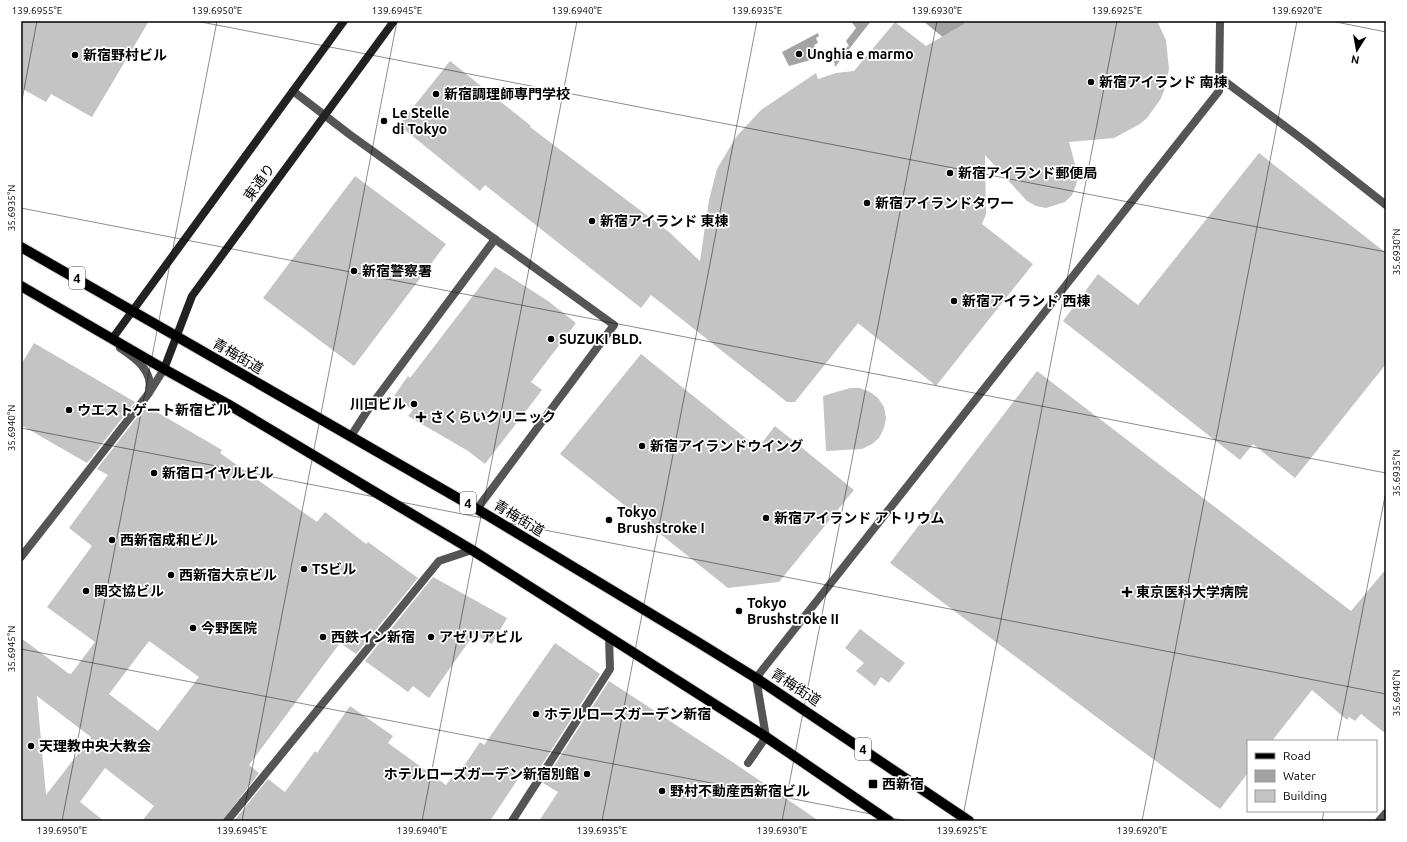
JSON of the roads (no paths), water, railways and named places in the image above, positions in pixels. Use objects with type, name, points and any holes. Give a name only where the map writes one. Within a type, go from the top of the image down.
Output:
[{"type":"main road","name":"東通り","points":[[112,339],[344,21]]},
{"type":"main road","name":"東通り","points":[[164,369],[175,336],[192,296],[394,21]]},
{"type":"main road","name":"青梅街道","points":[[21,246],[478,509],[756,678],[969,821]]},
{"type":"main road","points":[[21,286],[238,410],[472,550],[766,737],[889,821]]},
{"type":"street","points":[[748,763],[766,737],[756,678],[1219,91],[1220,21]]},
{"type":"street","points":[[1219,77],[1306,142],[1386,205]]},
{"type":"street","points":[[293,91],[324,115],[614,324],[478,509]]},
{"type":"street","points":[[351,436],[367,411],[495,239]]},
{"type":"street","points":[[68,313],[126,352],[143,367],[150,381],[149,393]]},
{"type":"street","points":[[21,557],[149,393],[164,369]]},
{"type":"street","points":[[227,821],[439,562],[472,550]]},
{"type":"street","points":[[512,821],[610,669],[609,637]]},
{"type":"street","points":[[1379,821],[1386,813]]},
{"type":"water","points":[[851,21],[871,21],[835,67],[834,60],[839,59],[838,53],[849,46],[846,41],[856,28]]},
{"type":"water","points":[[923,21],[962,21],[966,24],[999,83]]},
{"type":"water","points":[[818,33],[819,36],[816,38],[818,43],[814,45],[818,58],[789,66],[782,52]]},
{"type":"place","name":"Unghia e marmo","points":[[799,54]]},
{"type":"place","name":"新宿野村ビル","points":[[75,55]]},
{"type":"place","name":"新宿アイランド 南棟","points":[[1091,82]]},
{"type":"place","name":"新宿調理師専門学校","points":[[436,94]]},
{"type":"place","name":"Le Stelle di Tokyo","points":[[384,121]]},
{"type":"place","name":"新宿アイランド郵便局","points":[[950,173]]},
{"type":"place","name":"新宿アイランドタワー","points":[[867,203]]},
{"type":"place","name":"新宿アイランド 東棟","points":[[592,221]]},
{"type":"place","name":"新宿警察署","points":[[354,271]]},
{"type":"place","name":"新宿アイランド 西棟","points":[[954,301]]},
{"type":"place","name":"SUZUKI BLD.","points":[[551,339]]},
{"type":"place","name":"川口ビル","points":[[414,404]]},
{"type":"place","name":"ウエストゲート新宿ビル","points":[[69,410]]},
{"type":"place","name":"さくらいクリニック","points":[[421,417]]},
{"type":"place","name":"新宿アイランドウイング","points":[[642,446]]},
{"type":"place","name":"新宿ロイヤルビル","points":[[154,473]]},
{"type":"place","name":"新宿アイランド アトリウム","points":[[766,518]]},
{"type":"place","name":"Tokyo Brushstroke I","points":[[609,520]]},
{"type":"place","name":"西新宿成和ビル","points":[[112,540]]},
{"type":"place","name":"TSビル","points":[[304,569]]},
{"type":"place","name":"西新宿大京ビル","points":[[171,575]]},
{"type":"place","name":"関交協ビル","points":[[86,591]]},
{"type":"place","name":"東京医科大学病院","points":[[1127,592]]},
{"type":"place","name":"Tokyo Brushstroke II","points":[[739,611]]},
{"type":"place","name":"今野医院","points":[[193,628]]},
{"type":"place","name":"西鉄イン新宿","points":[[323,637]]},
{"type":"place","name":"アゼリアビル","points":[[431,637]]},
{"type":"place","name":"ホテルローズガーデン新宿","points":[[536,714]]},
{"type":"place","name":"天理教中央大教会","points":[[31,746]]},
{"type":"place","name":"ホテルローズガーデン新宿別館","points":[[587,774]]},
{"type":"place","name":"西新宿","points":[[873,784]]},
{"type":"place","name":"野村不動産西新宿ビル","points":[[662,791]]}]
